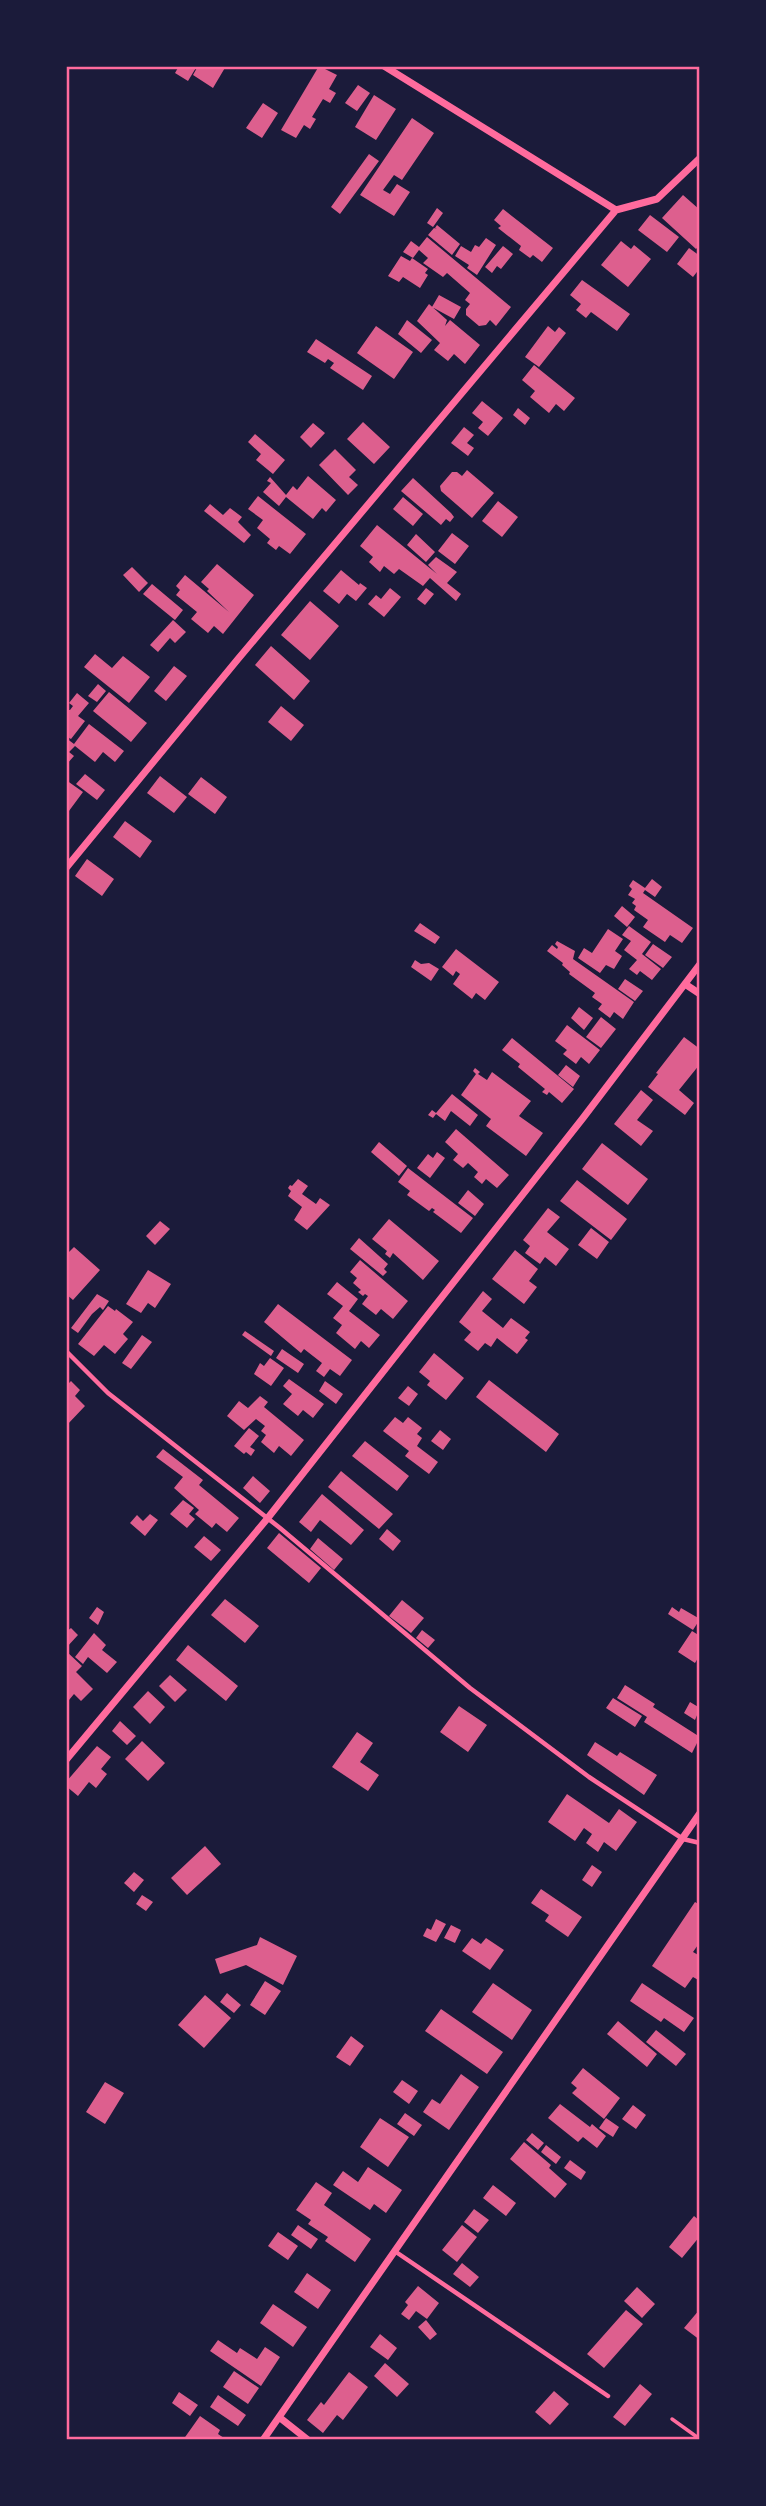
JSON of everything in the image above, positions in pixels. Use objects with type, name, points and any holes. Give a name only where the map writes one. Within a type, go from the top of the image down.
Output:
[{"type":"street","points":[[384,66],[616,210]]},
{"type":"street","points":[[66,868],[616,210],[657,199],[699,158]]},
{"type":"street","points":[[66,1760],[267,1519],[699,964]]},
{"type":"street","points":[[685,984],[699,994]]},
{"type":"street","points":[[263,2440],[699,1813]]},
{"type":"street","points":[[279,2417],[308,2440]]},
{"type":"lane","points":[[66,1351],[108,1393],[267,1519],[470,1688],[589,1777],[683,1839],[699,1843]]},
{"type":"lane","points":[[396,2252],[608,2396]]},
{"type":"path","points":[[672,2419],[697,2437],[695,2440]]},
{"type":"building","points":[[179,66],[197,66],[188,81],[175,73]]},
{"type":"building","points":[[198,66],[226,66],[213,88],[193,75]]},
{"type":"building","points":[[319,66],[337,75],[329,89],[336,93],[330,103],[323,99],[312,117],[316,119],[310,129],[304,125],[296,138],[281,130]]},
{"type":"building","points":[[358,85],[370,93],[357,111],[345,103]]},
{"type":"building","points":[[374,95],[396,109],[376,140],[355,127]]},
{"type":"building","points":[[263,103],[278,113],[262,138],[246,128]]},
{"type":"building","points":[[412,118],[434,133],[402,180],[394,175],[383,190],[390,194],[397,184],[410,192],[394,216],[360,195]]},
{"type":"building","points":[[369,154],[379,161],[340,214],[331,207]]},
{"type":"building","points":[[683,195],[700,210],[700,245],[696,249],[662,218]]},
{"type":"building","points":[[437,208],[443,213],[433,227],[427,223]]},
{"type":"building","points":[[503,209],[553,248],[542,262],[519,250],[521,246],[498,228],[501,226],[494,220]]},
{"type":"building","points":[[650,215],[679,237],[667,252],[638,230]]},
{"type":"building","points":[[437,225],[460,244],[452,255],[428,235],[434,228],[437,229]]},
{"type":"building","points":[[427,237],[511,307],[496,326],[490,320],[486,325],[479,326],[466,315],[470,304],[465,300],[470,293],[447,273],[443,277],[423,263],[428,258],[419,250],[413,258],[403,252],[411,241],[419,247]]},
{"type":"building","points":[[486,238],[496,245],[477,275],[467,268],[469,265],[455,256],[461,246],[471,252],[475,245],[479,247]]},
{"type":"building","points":[[621,241],[631,249],[634,245],[651,259],[628,287],[601,265]]},
{"type":"building","points":[[503,246],[513,254],[501,269],[497,266],[492,273],[485,267]]},
{"type":"building","points":[[689,248],[700,256],[700,268],[693,277],[677,264]]},
{"type":"building","points":[[401,256],[410,261],[412,258],[428,269],[425,273],[428,275],[420,288],[403,277],[399,282],[388,276]]},
{"type":"building","points":[[582,280],[630,314],[617,331],[591,312],[586,318],[576,310],[581,304],[570,295]]},
{"type":"building","points":[[439,295],[461,307],[454,319],[432,307]]},
{"type":"building","points":[[429,304],[447,320],[445,326],[450,320],[480,345],[465,364],[454,354],[448,361],[434,350],[440,343],[417,321]]},
{"type":"building","points":[[407,320],[432,340],[421,353],[398,334]]},
{"type":"building","points":[[376,326],[413,352],[394,379],[357,353]]},
{"type":"building","points":[[548,326],[555,332],[559,327],[566,333],[539,367],[525,357]]},
{"type":"building","points":[[316,339],[372,376],[363,390],[330,368],[334,363],[328,359],[325,363],[307,352]]},
{"type":"building","points":[[534,365],[575,398],[564,411],[556,404],[549,413],[530,397],[535,391],[522,380]]},
{"type":"building","points":[[482,401],[503,418],[488,436],[478,428],[483,422],[472,413]]},
{"type":"building","points":[[518,408],[530,418],[525,425],[513,415]]},
{"type":"building","points":[[363,422],[390,447],[374,464],[347,439]]},
{"type":"building","points":[[313,423],[325,433],[311,448],[300,437]]},
{"type":"building","points":[[464,427],[474,435],[467,443],[474,448],[468,456],[451,443]]},
{"type":"building","points":[[255,434],[285,460],[273,474],[256,460],[261,454],[248,442]]},
{"type":"building","points":[[335,449],[356,470],[349,477],[358,485],[348,495],[319,465]]},
{"type":"building","points":[[467,470],[494,493],[472,518],[441,491],[440,486],[452,472],[462,476]]},
{"type":"building","points":[[308,476],[336,500],[326,512],[322,508],[313,519],[286,497],[279,506],[263,492],[271,483],[267,481],[270,477],[286,495],[293,486],[297,490]]},
{"type":"building","points":[[413,478],[451,513],[454,517],[450,522],[446,519],[441,525],[401,491]]},
{"type":"building","points":[[258,496],[306,534],[290,554],[279,546],[276,550],[267,543],[270,539],[257,528],[263,520],[248,509]]},
{"type":"building","points":[[403,497],[423,514],[413,526],[393,509]]},
{"type":"building","points":[[498,501],[518,517],[502,537],[482,521]]},
{"type":"building","points":[[210,504],[223,515],[230,508],[242,517],[238,522],[251,535],[244,543],[204,511]]},
{"type":"building","points":[[377,525],[437,574],[428,565],[436,557],[457,572],[447,583],[461,594],[456,601],[430,578],[423,586],[399,569],[394,574],[384,566],[380,572],[369,562],[373,557],[360,546]]},
{"type":"building","points":[[452,533],[469,546],[455,564],[438,551]]},
{"type":"building","points":[[416,534],[435,552],[426,562],[407,545]]},
{"type":"building","points":[[217,564],[254,595],[223,634],[214,626],[208,633],[191,619],[197,612],[176,595],[180,590],[176,586],[185,575],[229,612],[201,582]]},
{"type":"building","points":[[132,567],[148,583],[139,592],[123,575]]},
{"type":"building","points":[[341,570],[367,588],[356,601],[347,594],[339,604],[323,591]]},
{"type":"building","points":[[152,584],[183,610],[175,620],[143,594]]},
{"type":"building","points":[[390,588],[401,597],[384,617],[368,604],[376,595],[381,599]]},
{"type":"building","points":[[426,588],[434,594],[425,605],[417,599]]},
{"type":"building","points":[[310,601],[339,626],[310,660],[281,635]]},
{"type":"building","points":[[173,620],[186,632],[175,643],[170,638],[158,652],[150,645]]},
{"type":"building","points":[[271,646],[310,681],[294,700],[255,665]]},
{"type":"building","points":[[95,654],[112,668],[123,656],[150,677],[129,703],[84,667]]},
{"type":"building","points":[[174,666],[187,676],[166,701],[154,691]]},
{"type":"building","points":[[98,684],[106,691],[97,702],[88,696]]},
{"type":"building","points":[[109,692],[147,723],[131,742],[93,711]]},
{"type":"building","points":[[77,693],[89,703],[78,716],[85,721],[71,739],[66,736],[66,710],[73,706],[69,703]]},
{"type":"building","points":[[281,706],[304,725],[291,741],[268,722]]},
{"type":"building","points":[[89,724],[124,751],[115,762],[103,752],[95,762],[75,746],[69,752],[74,756],[66,765],[66,738],[74,744]]},
{"type":"building","points":[[85,774],[105,790],[97,800],[76,784]]},
{"type":"building","points":[[160,776],[187,797],[174,813],[147,793]]},
{"type":"building","points":[[201,777],[227,797],[215,814],[188,794]]},
{"type":"building","points":[[66,780],[83,792],[66,815]]},
{"type":"building","points":[[125,821],[152,841],[140,858],[113,837]]},
{"type":"building","points":[[87,859],[114,879],[102,896],[75,876]]},
{"type":"building","points":[[652,879],[662,887],[655,897],[645,890],[643,893],[693,928],[682,943],[670,935],[665,942],[643,927],[648,920],[634,910],[636,906],[632,903],[635,899],[628,895],[632,889],[629,886],[633,880],[645,888]]},
{"type":"building","points":[[622,906],[635,917],[627,927],[614,916]]},
{"type":"building","points":[[420,923],[440,937],[435,944],[414,931]]},
{"type":"building","points":[[629,926],[651,942],[642,954],[661,969],[652,980],[640,971],[637,975],[629,969],[637,960],[624,950],[631,941],[622,935]]},
{"type":"building","points":[[608,929],[623,939],[615,951],[622,956],[614,969],[606,965],[600,973],[578,958],[584,948],[592,953]]},
{"type":"building","points":[[557,941],[575,951],[573,959],[634,1002],[623,1019],[614,1012],[610,1018],[598,1009],[602,1004],[592,997],[595,993],[569,974],[563,963],[547,951],[552,945],[557,949]]},
{"type":"building","points":[[653,944],[672,957],[663,968],[645,955]]},
{"type":"building","points":[[456,949],[499,982],[485,1000],[476,993],[472,999],[453,984],[460,974],[456,971],[453,976],[442,967]]},
{"type":"building","points":[[415,960],[421,964],[429,963],[439,969],[431,981],[411,967]]},
{"type":"building","points":[[625,979],[643,991],[635,1001],[618,989]]},
{"type":"building","points":[[579,1007],[593,1018],[584,1030],[571,1018]]},
{"type":"building","points":[[601,1017],[616,1029],[601,1048],[586,1037]]},
{"type":"building","points":[[567,1025],[600,1050],[589,1064],[581,1057],[576,1064],[563,1054],[567,1050],[555,1041]]},
{"type":"building","points":[[684,1037],[700,1049],[700,1064],[679,1090],[694,1103],[685,1115],[648,1087]]},
{"type":"building","points":[[512,1038],[574,1089],[562,1103],[549,1092],[547,1095],[542,1092],[545,1089],[502,1050]]},
{"type":"building","points":[[566,1065],[580,1076],[573,1087],[558,1075]]},
{"type":"building","points":[[475,1068],[480,1072],[478,1074],[487,1080],[492,1072],[531,1101],[519,1116],[543,1133],[526,1156],[486,1126],[491,1119],[461,1095],[476,1074],[473,1071]]},
{"type":"building","points":[[641,1090],[653,1100],[637,1120],[653,1131],[641,1146],[614,1124]]},
{"type":"building","points":[[452,1094],[478,1115],[470,1126],[451,1111],[445,1121],[436,1114],[433,1118],[428,1115],[432,1110],[436,1113]]},
{"type":"building","points":[[456,1129],[509,1175],[497,1188],[486,1179],[482,1184],[474,1177],[478,1172],[468,1163],[463,1168],[453,1160],[458,1154],[445,1142]]},
{"type":"building","points":[[379,1142],[407,1166],[399,1176],[371,1152]]},
{"type":"building","points":[[602,1143],[648,1179],[628,1205],[582,1169]]},
{"type":"building","points":[[437,1152],[445,1158],[430,1178],[417,1168],[428,1154],[433,1158]]},
{"type":"building","points":[[408,1168],[473,1218],[461,1233],[433,1212],[435,1210],[432,1208],[429,1211],[407,1195],[410,1191],[398,1182]]},
{"type":"building","points":[[298,1179],[308,1186],[302,1194],[316,1204],[320,1198],[330,1205],[307,1230],[294,1220],[302,1207],[288,1196],[291,1191],[288,1188]]},
{"type":"building","points":[[577,1180],[627,1219],[611,1240],[560,1201]]},
{"type":"building","points":[[468,1190],[484,1204],[475,1216],[458,1203]]},
{"type":"building","points":[[548,1208],[560,1217],[547,1232],[569,1249],[556,1266],[545,1257],[540,1264],[525,1253],[530,1246],[523,1240]]},
{"type":"building","points":[[389,1219],[439,1261],[423,1280],[393,1253],[390,1258],[385,1254],[387,1251],[372,1239]]},
{"type":"building","points":[[160,1221],[170,1229],[155,1245],[146,1236]]},
{"type":"building","points":[[591,1228],[609,1242],[597,1259],[578,1245]]},
{"type":"building","points":[[359,1238],[388,1264],[384,1269],[387,1272],[383,1276],[350,1249]]},
{"type":"building","points":[[74,1247],[100,1270],[73,1300],[66,1294],[66,1255]]},
{"type":"building","points":[[515,1250],[538,1269],[529,1281],[537,1287],[524,1304],[492,1279]]},
{"type":"building","points":[[360,1260],[408,1301],[393,1319],[381,1309],[376,1315],[362,1304],[368,1296],[358,1292],[361,1290],[353,1283],[357,1278],[350,1272]]},
{"type":"building","points":[[148,1270],[171,1284],[155,1308],[148,1303],[141,1313],[126,1304]]},
{"type":"building","points":[[337,1282],[358,1299],[349,1311],[380,1335],[369,1348],[361,1341],[355,1349],[336,1333],[342,1325],[333,1318],[343,1306],[327,1294]]},
{"type":"building","points":[[483,1291],[492,1299],[482,1311],[503,1328],[511,1318],[530,1332],[525,1338],[528,1340],[517,1354],[497,1338],[491,1347],[485,1343],[478,1351],[464,1340],[471,1332],[459,1322]]},
{"type":"building","points":[[97,1294],[109,1301],[103,1310],[100,1307],[92,1314],[78,1333],[71,1328]]},
{"type":"building","points":[[278,1304],[352,1360],[340,1376],[330,1369],[324,1377],[316,1371],[322,1363],[304,1349],[301,1353],[264,1322]]},
{"type":"building","points":[[108,1306],[133,1322],[123,1334],[128,1339],[115,1354],[104,1345],[94,1356],[78,1344]]},
{"type":"building","points":[[245,1331],[274,1351],[271,1356],[242,1335]]},
{"type":"building","points":[[142,1335],[152,1342],[131,1369],[122,1363]]},
{"type":"building","points":[[282,1349],[304,1364],[298,1373],[276,1358]]},
{"type":"building","points":[[434,1353],[464,1378],[446,1400],[427,1385],[430,1381],[419,1372]]},
{"type":"building","points":[[270,1358],[284,1368],[271,1386],[254,1374],[260,1363],[264,1366]]},
{"type":"building","points":[[289,1379],[324,1404],[313,1418],[303,1410],[298,1416],[283,1404],[292,1394],[283,1386]]},
{"type":"building","points":[[489,1380],[559,1434],[546,1452],[476,1397]]},
{"type":"building","points":[[71,1381],[80,1390],[75,1396],[85,1406],[66,1426],[66,1386]]},
{"type":"building","points":[[325,1381],[343,1394],[336,1404],[319,1391]]},
{"type":"building","points":[[408,1386],[418,1394],[409,1406],[398,1398]]},
{"type":"building","points":[[260,1396],[268,1402],[264,1407],[304,1440],[291,1456],[279,1446],[274,1453],[261,1442],[266,1435],[261,1431],[265,1426],[256,1419],[244,1430],[227,1416],[239,1401],[248,1408]]},
{"type":"building","points":[[395,1417],[403,1423],[408,1417],[422,1428],[417,1434],[422,1438],[417,1446],[438,1462],[429,1474],[405,1456],[409,1451],[383,1431]]},
{"type":"building","points":[[249,1428],[259,1436],[250,1447],[255,1450],[251,1456],[234,1446]]},
{"type":"building","points":[[440,1430],[451,1439],[443,1450],[431,1441]]},
{"type":"building","points":[[365,1441],[409,1476],[397,1491],[352,1456]]},
{"type":"building","points":[[163,1449],[203,1480],[199,1485],[239,1518],[227,1532],[216,1523],[212,1528],[195,1514],[199,1510],[174,1488],[183,1477],[156,1457]]},
{"type":"building","points":[[341,1471],[393,1514],[379,1529],[328,1487]]},
{"type":"building","points":[[253,1476],[270,1491],[260,1503],[243,1488]]},
{"type":"building","points":[[322,1494],[364,1530],[351,1545],[320,1520],[311,1532],[299,1522]]},
{"type":"building","points":[[183,1500],[194,1508],[189,1514],[195,1519],[187,1528],[170,1514]]},
{"type":"building","points":[[150,1514],[158,1520],[145,1536],[130,1523],[137,1515],[143,1521]]},
{"type":"building","points":[[387,1529],[401,1541],[393,1551],[379,1539]]},
{"type":"building","points":[[279,1533],[321,1568],[309,1583],[267,1548]]},
{"type":"building","points":[[204,1536],[221,1550],[211,1561],[194,1547]]},
{"type":"building","points":[[318,1538],[343,1559],[334,1570],[310,1549]]},
{"type":"building","points":[[225,1599],[259,1626],[245,1643],[211,1615]]},
{"type":"building","points":[[402,1600],[424,1618],[411,1633],[389,1616]]},
{"type":"building","points":[[97,1607],[104,1612],[98,1625],[89,1618]]},
{"type":"building","points":[[672,1607],[679,1612],[681,1608],[700,1619],[693,1630],[668,1614]]},
{"type":"building","points":[[71,1628],[78,1635],[66,1648],[66,1632]]},
{"type":"building","points":[[422,1630],[435,1640],[428,1648],[416,1638]]},
{"type":"building","points":[[692,1631],[700,1636],[700,1659],[695,1663],[678,1652]]},
{"type":"building","points":[[94,1633],[106,1645],[102,1650],[117,1662],[107,1673],[88,1657],[83,1664],[75,1657]]},
{"type":"building","points":[[188,1645],[238,1686],[226,1701],[176,1660]]},
{"type":"building","points":[[66,1651],[82,1666],[76,1672],[93,1689],[81,1701],[74,1694],[69,1700],[66,1697]]},
{"type":"building","points":[[170,1675],[187,1690],[175,1702],[159,1686]]},
{"type":"building","points":[[625,1685],[655,1704],[653,1707],[700,1737],[692,1753],[644,1722],[647,1717],[617,1698]]},
{"type":"building","points":[[148,1691],[165,1707],[150,1724],[133,1707]]},
{"type":"building","points":[[613,1698],[642,1716],[635,1727],[606,1708]]},
{"type":"building","points":[[690,1702],[700,1708],[695,1720],[684,1713]]},
{"type":"building","points":[[459,1706],[487,1725],[468,1752],[440,1732]]},
{"type":"building","points":[[120,1721],[136,1736],[127,1745],[112,1731]]},
{"type":"building","points":[[357,1732],[373,1743],[360,1762],[379,1775],[368,1791],[332,1767]]},
{"type":"building","points":[[142,1741],[165,1763],[148,1781],[125,1759]]},
{"type":"building","points":[[595,1742],[617,1756],[620,1752],[657,1775],[644,1795],[587,1755]]},
{"type":"building","points":[[97,1746],[111,1757],[101,1769],[107,1774],[96,1788],[89,1782],[78,1796],[66,1786],[66,1782]]},
{"type":"building","points":[[567,1794],[609,1823],[619,1809],[637,1822],[616,1851],[604,1842],[598,1852],[586,1843],[592,1834],[584,1828],[575,1841],[548,1822]]},
{"type":"building","points":[[205,1846],[221,1864],[187,1895],[171,1878]]},
{"type":"building","points":[[592,1865],[602,1872],[592,1887],[582,1880]]},
{"type":"building","points":[[134,1872],[144,1880],[134,1892],[124,1883]]},
{"type":"building","points":[[541,1889],[582,1917],[568,1937],[545,1921],[549,1915],[531,1903]]},
{"type":"building","points":[[142,1895],[153,1902],[146,1911],[136,1904]]},
{"type":"building","points":[[695,1902],[700,1905],[700,1942],[693,1952],[700,1956],[700,1981],[693,1977],[685,1988],[652,1966]]},
{"type":"building","points":[[436,1919],[446,1924],[436,1942],[423,1936],[427,1928],[431,1930]]},
{"type":"building","points":[[451,1925],[461,1930],[455,1943],[444,1938]]},
{"type":"building","points":[[260,1937],[297,1956],[283,1985],[246,1965],[220,1974],[215,1959],[257,1945]]},
{"type":"building","points":[[472,1938],[481,1944],[486,1938],[504,1950],[490,1970],[462,1951]]},
{"type":"building","points":[[265,1981],[281,1991],[265,2015],[250,2005]]},
{"type":"building","points":[[493,1983],[532,2010],[512,2040],[472,2012]]},
{"type":"building","points":[[642,1983],[694,2018],[684,2032],[664,2018],[661,2022],[630,2001]]},
{"type":"building","points":[[227,1993],[241,2005],[234,2013],[220,2002]]},
{"type":"building","points":[[205,1995],[231,2018],[204,2048],[178,2025]]},
{"type":"building","points":[[441,2009],[503,2052],[487,2074],[425,2031]]},
{"type":"building","points":[[618,2021],[657,2054],[647,2067],[607,2034]]},
{"type":"building","points":[[656,2030],[686,2054],[676,2066],[646,2042]]},
{"type":"building","points":[[351,2036],[364,2046],[350,2066],[336,2057]]},
{"type":"building","points":[[583,2068],[620,2098],[604,2119],[572,2093],[577,2088],[571,2083]]},
{"type":"building","points":[[461,2074],[479,2087],[449,2130],[423,2112],[432,2099],[440,2104]]},
{"type":"building","points":[[402,2080],[418,2091],[409,2104],[393,2092]]},
{"type":"building","points":[[105,2082],[124,2093],[105,2124],[86,2112]]},
{"type":"building","points":[[560,2104],[606,2136],[597,2148],[583,2137],[578,2142],[548,2118]]},
{"type":"building","points":[[633,2105],[646,2115],[636,2129],[622,2119]]},
{"type":"building","points":[[405,2113],[422,2125],[414,2136],[397,2124]]},
{"type":"building","points":[[380,2118],[409,2137],[388,2167],[360,2147]]},
{"type":"building","points":[[606,2118],[619,2127],[613,2137],[599,2128]]},
{"type":"building","points":[[532,2133],[544,2143],[538,2150],[526,2140]]},
{"type":"building","points":[[524,2142],[551,2165],[549,2168],[567,2184],[555,2198],[510,2159]]},
{"type":"building","points":[[546,2145],[561,2157],[556,2164],[541,2152]]},
{"type":"building","points":[[570,2160],[586,2172],[581,2180],[564,2168]]},
{"type":"building","points":[[368,2167],[402,2190],[386,2213],[374,2204],[370,2210],[333,2185],[343,2171],[358,2182]]},
{"type":"building","points":[[316,2182],[332,2193],[324,2205],[371,2239],[355,2262],[325,2241],[328,2237],[308,2224],[311,2220],[296,2210]]},
{"type":"building","points":[[493,2185],[516,2203],[506,2216],[483,2198]]},
{"type":"building","points":[[474,2209],[489,2220],[478,2233],[464,2222]]},
{"type":"building","points":[[694,2216],[700,2221],[700,2236],[682,2258],[669,2247]]},
{"type":"building","points":[[298,2225],[318,2239],[311,2249],[291,2235]]},
{"type":"building","points":[[462,2225],[477,2237],[457,2262],[442,2250]]},
{"type":"building","points":[[278,2232],[298,2246],[288,2260],[268,2246]]},
{"type":"building","points":[[462,2263],[479,2277],[470,2287],[453,2274]]},
{"type":"building","points":[[307,2273],[331,2290],[318,2309],[294,2292]]},
{"type":"building","points":[[418,2286],[439,2303],[427,2319],[416,2311],[409,2320],[401,2314],[408,2305],[405,2302]]},
{"type":"building","points":[[637,2287],[655,2304],[642,2318],[624,2301]]},
{"type":"building","points":[[273,2304],[307,2327],[293,2347],[260,2323]]},
{"type":"building","points":[[700,2309],[700,2340],[684,2328]]},
{"type":"building","points":[[626,2310],[643,2324],[604,2368],[587,2354]]},
{"type":"building","points":[[426,2320],[437,2334],[430,2340],[418,2327]]},
{"type":"building","points":[[380,2334],[397,2348],[388,2360],[370,2347]]},
{"type":"building","points":[[218,2340],[237,2353],[240,2348],[257,2359],[265,2347],[280,2357],[261,2386],[210,2351]]},
{"type":"building","points":[[385,2363],[409,2384],[397,2397],[374,2376]]},
{"type":"building","points":[[234,2371],[259,2388],[248,2404],[223,2387]]},
{"type":"building","points":[[349,2372],[368,2387],[343,2420],[337,2415],[323,2433],[307,2420],[321,2402],[324,2405]]},
{"type":"building","points":[[640,2384],[652,2394],[625,2426],[613,2417]]},
{"type":"building","points":[[554,2391],[569,2404],[550,2425],[535,2412]]},
{"type":"building","points":[[179,2392],[198,2405],[190,2416],[172,2403]]},
{"type":"building","points":[[218,2395],[246,2415],[238,2426],[210,2407]]},
{"type":"building","points":[[200,2416],[220,2430],[218,2434],[227,2440],[183,2440]]}]
